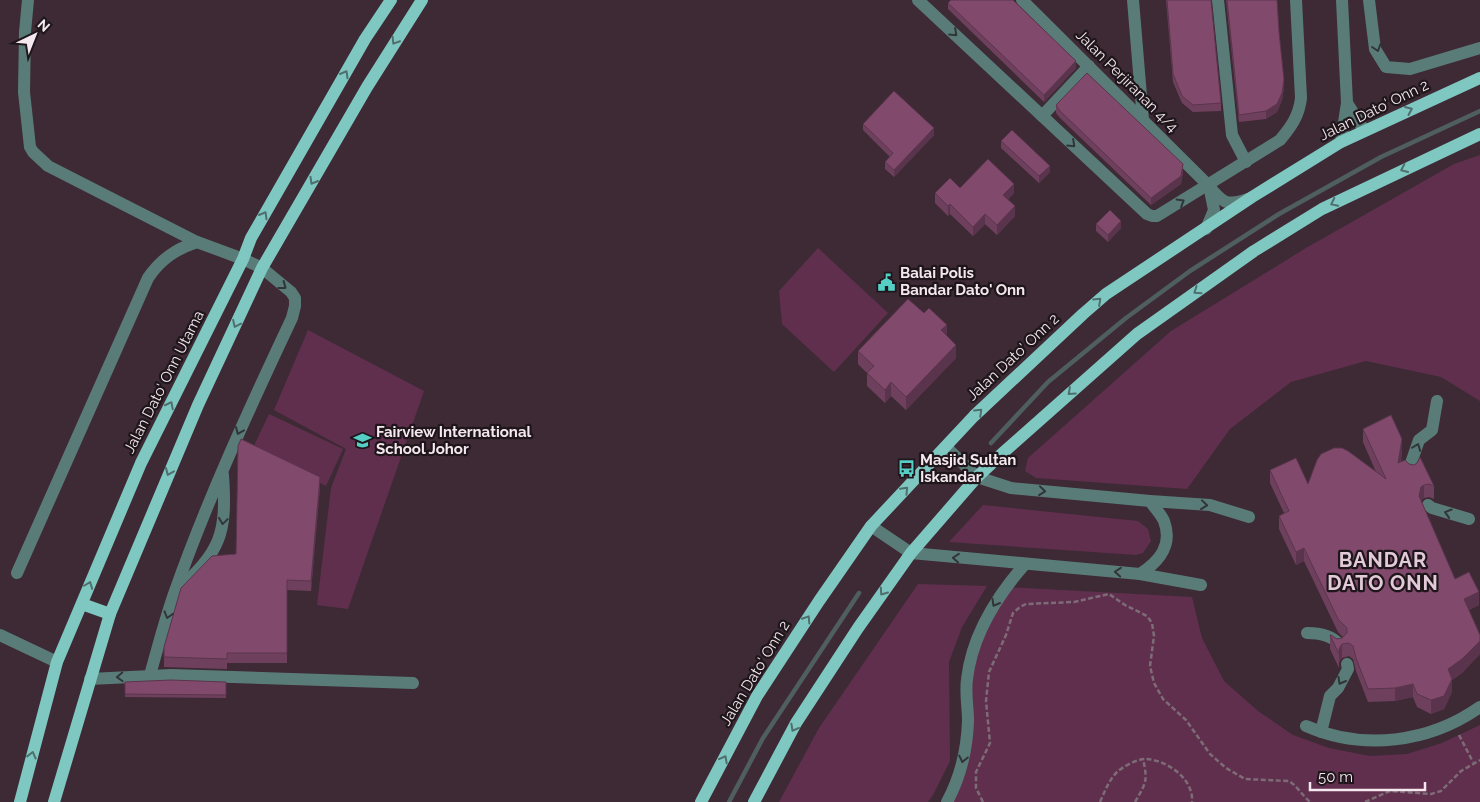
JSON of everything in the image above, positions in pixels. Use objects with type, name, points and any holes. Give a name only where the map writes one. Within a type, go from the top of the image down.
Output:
[{"type":"main road","name":"Jalan Dato' Onn Utama","points":[[20,802],[57,662],[141,464],[243,259],[256,229],[365,39],[391,0]]},
{"type":"main road","points":[[54,802],[110,614],[198,405],[262,268],[367,86],[422,0]]},
{"type":"main road","name":"Jalan Dato' Onn 2","points":[[701,802],[757,696],[871,526],[974,416],[1106,294],[1252,197],[1341,142],[1480,78]]},
{"type":"main road","points":[[754,802],[796,723],[858,628],[911,552],[977,477],[1005,451],[1138,334],[1254,251],[1322,209],[1480,134]]},
{"type":"main road","points":[[82,604],[110,614]]},
{"type":"street","points":[[28,0],[25,32],[24,92],[30,146],[33,152],[48,166],[198,242],[262,268],[291,292],[295,298],[296,306],[292,318],[239,432],[191,548],[174,593],[150,675]]},
{"type":"street","points":[[918,0],[1147,214],[1152,216],[1157,216],[1280,140],[1299,114],[1301,98],[1296,0]]},
{"type":"street","name":"Jalan Perjiranan 4/4","points":[[1022,0],[1225,202],[1238,202],[1252,197]]},
{"type":"street","points":[[1132,0],[1143,120]]},
{"type":"street","points":[[1218,0],[1232,135],[1246,162]]},
{"type":"street","points":[[1341,142],[1347,103],[1342,0]]},
{"type":"street","points":[[1369,0],[1375,49],[1386,67],[1410,69],[1480,48]]},
{"type":"street","points":[[1042,116],[1089,66]]},
{"type":"street","points":[[1347,103],[1364,130]]},
{"type":"street","points":[[1206,229],[1214,210],[1208,185]]},
{"type":"street","points":[[17,573],[148,278],[154,268],[172,252],[198,242]]},
{"type":"street","points":[[1412,470],[1411,463],[1419,440],[1432,430],[1437,401]]},
{"type":"street","points":[[946,447],[977,477],[1012,488],[1210,505],[1249,517]]},
{"type":"street","points":[[174,593],[205,562],[219,540],[224,522],[223,472]]},
{"type":"street","points":[[1140,574],[1153,566],[1164,553],[1167,534],[1163,520],[1150,501]]},
{"type":"street","points":[[1428,505],[1432,508],[1469,519]]},
{"type":"street","points":[[871,526],[911,552],[1140,574],[1201,585]]},
{"type":"street","points":[[947,802],[956,786],[964,759],[968,722],[966,680],[972,655],[983,624],[1005,586],[1024,564]]},
{"type":"street","points":[[1307,633],[1316,633],[1334,638],[1339,644]]},
{"type":"street","points":[[0,635],[57,662]]},
{"type":"street","points":[[1321,732],[1330,696],[1338,688],[1348,669],[1347,664]]},
{"type":"street","points":[[90,678],[150,675],[413,683]]},
{"type":"street","points":[[1306,726],[1321,732],[1354,740],[1394,740],[1428,734],[1453,724],[1480,707]]},
{"type":"path","points":[[983,802],[976,788],[976,772],[990,743],[986,701],[990,672],[1006,636],[1013,613],[1026,604],[1074,602],[1109,594],[1125,605],[1147,616],[1152,623],[1154,636],[1150,666],[1154,683],[1163,699],[1186,720],[1210,754],[1226,768],[1246,779],[1289,781],[1310,802]]},
{"type":"path","points":[[1453,724],[1473,762]]},
{"type":"path","points":[[1100,802],[1107,785],[1117,772],[1127,765],[1143,759],[1158,761],[1173,768],[1188,783],[1193,794],[1192,802]]},
{"type":"path","points":[[1135,802],[1143,788],[1147,775],[1143,759]]},
{"type":"path","points":[[1364,802],[1390,791],[1432,794],[1441,790],[1460,771],[1473,762],[1480,760]]},
{"type":"shaded area","points":[[1480,155],[1480,401],[1441,377],[1366,361],[1291,382],[1230,429],[1187,489],[1036,478],[1025,471],[1028,458],[1171,331],[1306,248],[1454,164]]},
{"type":"shaded area","points":[[818,248],[888,313],[834,372],[782,324],[779,291]]},
{"type":"shaded area","points":[[308,330],[424,391],[348,609],[317,605],[331,488],[346,449],[274,410]]},
{"type":"shaded area","points":[[269,414],[343,449],[326,486],[252,450]]},
{"type":"shaded area","points":[[983,505],[1138,521],[1148,529],[1151,541],[1143,553],[1136,555],[949,542]]},
{"type":"shaded area","points":[[918,584],[987,586],[962,627],[949,662],[950,761],[933,795],[928,802],[779,802],[819,728]]},
{"type":"shaded area","points":[[1006,587],[1192,597],[1202,638],[1224,681],[1258,711],[1293,735],[1329,748],[1370,756],[1407,754],[1442,743],[1480,725],[1480,802],[947,802],[962,762],[963,683]]},
{"type":"building","points":[[951,0],[1013,0],[1076,61],[1044,95],[948,3]]},
{"type":"building","points":[[1167,0],[1211,0],[1221,103],[1193,105],[1182,96],[1173,74]]},
{"type":"building","points":[[1227,0],[1277,0],[1284,80],[1282,93],[1277,104],[1266,111],[1239,115]]},
{"type":"building","points":[[1087,73],[1183,164],[1181,176],[1151,198],[1056,105]]},
{"type":"building","points":[[894,91],[934,128],[894,170],[885,162],[893,153],[863,124]]},
{"type":"building","points":[[1012,130],[1050,166],[1039,176],[1001,141]]},
{"type":"building","points":[[988,159],[1014,184],[1003,195],[1015,206],[997,225],[985,214],[973,227],[950,204],[948,206],[935,193],[950,178],[960,188]]},
{"type":"building","points":[[1110,210],[1121,221],[1108,235],[1096,224]]},
{"type":"building","points":[[908,299],[924,313],[929,308],[947,325],[941,330],[956,345],[906,397],[891,382],[885,390],[867,373],[874,366],[858,351]]},
{"type":"building","points":[[1391,415],[1402,439],[1398,463],[1405,460],[1409,464],[1414,465],[1420,457],[1434,486],[1429,484],[1421,487],[1419,496],[1455,579],[1469,572],[1479,592],[1464,599],[1480,635],[1480,641],[1462,659],[1448,669],[1452,679],[1444,696],[1431,700],[1417,694],[1413,684],[1395,688],[1368,689],[1353,646],[1349,643],[1342,644],[1339,654],[1330,635],[1337,639],[1342,638],[1347,633],[1347,628],[1338,619],[1304,548],[1296,552],[1279,516],[1289,511],[1270,470],[1296,458],[1308,484],[1321,454],[1334,448],[1342,448],[1386,479],[1363,429]]},
{"type":"building","points":[[241,439],[320,477],[311,581],[287,580],[287,653],[227,653],[227,659],[164,657],[164,647],[181,588],[212,556],[236,554],[238,446]]},
{"type":"building","points":[[171,680],[226,682],[226,695],[125,694],[125,682]]},
{"type":"waterway","points":[[991,443],[1048,382],[1126,318],[1190,271],[1279,214],[1381,157],[1480,111]]},
{"type":"waterway","points":[[729,802],[763,738],[859,593]]},
{"type":"place","name":"Balai Polis Bandar Dato' Onn","points":[[886,282]]},
{"type":"place","name":"Fairview International School Johor","points":[[362,441]]},
{"type":"place","name":"Masjid Sultan Iskandar","points":[[906,469]]},
{"type":"district","name":"BANDAR DATO ONN","points":[[1383,572]]}]
